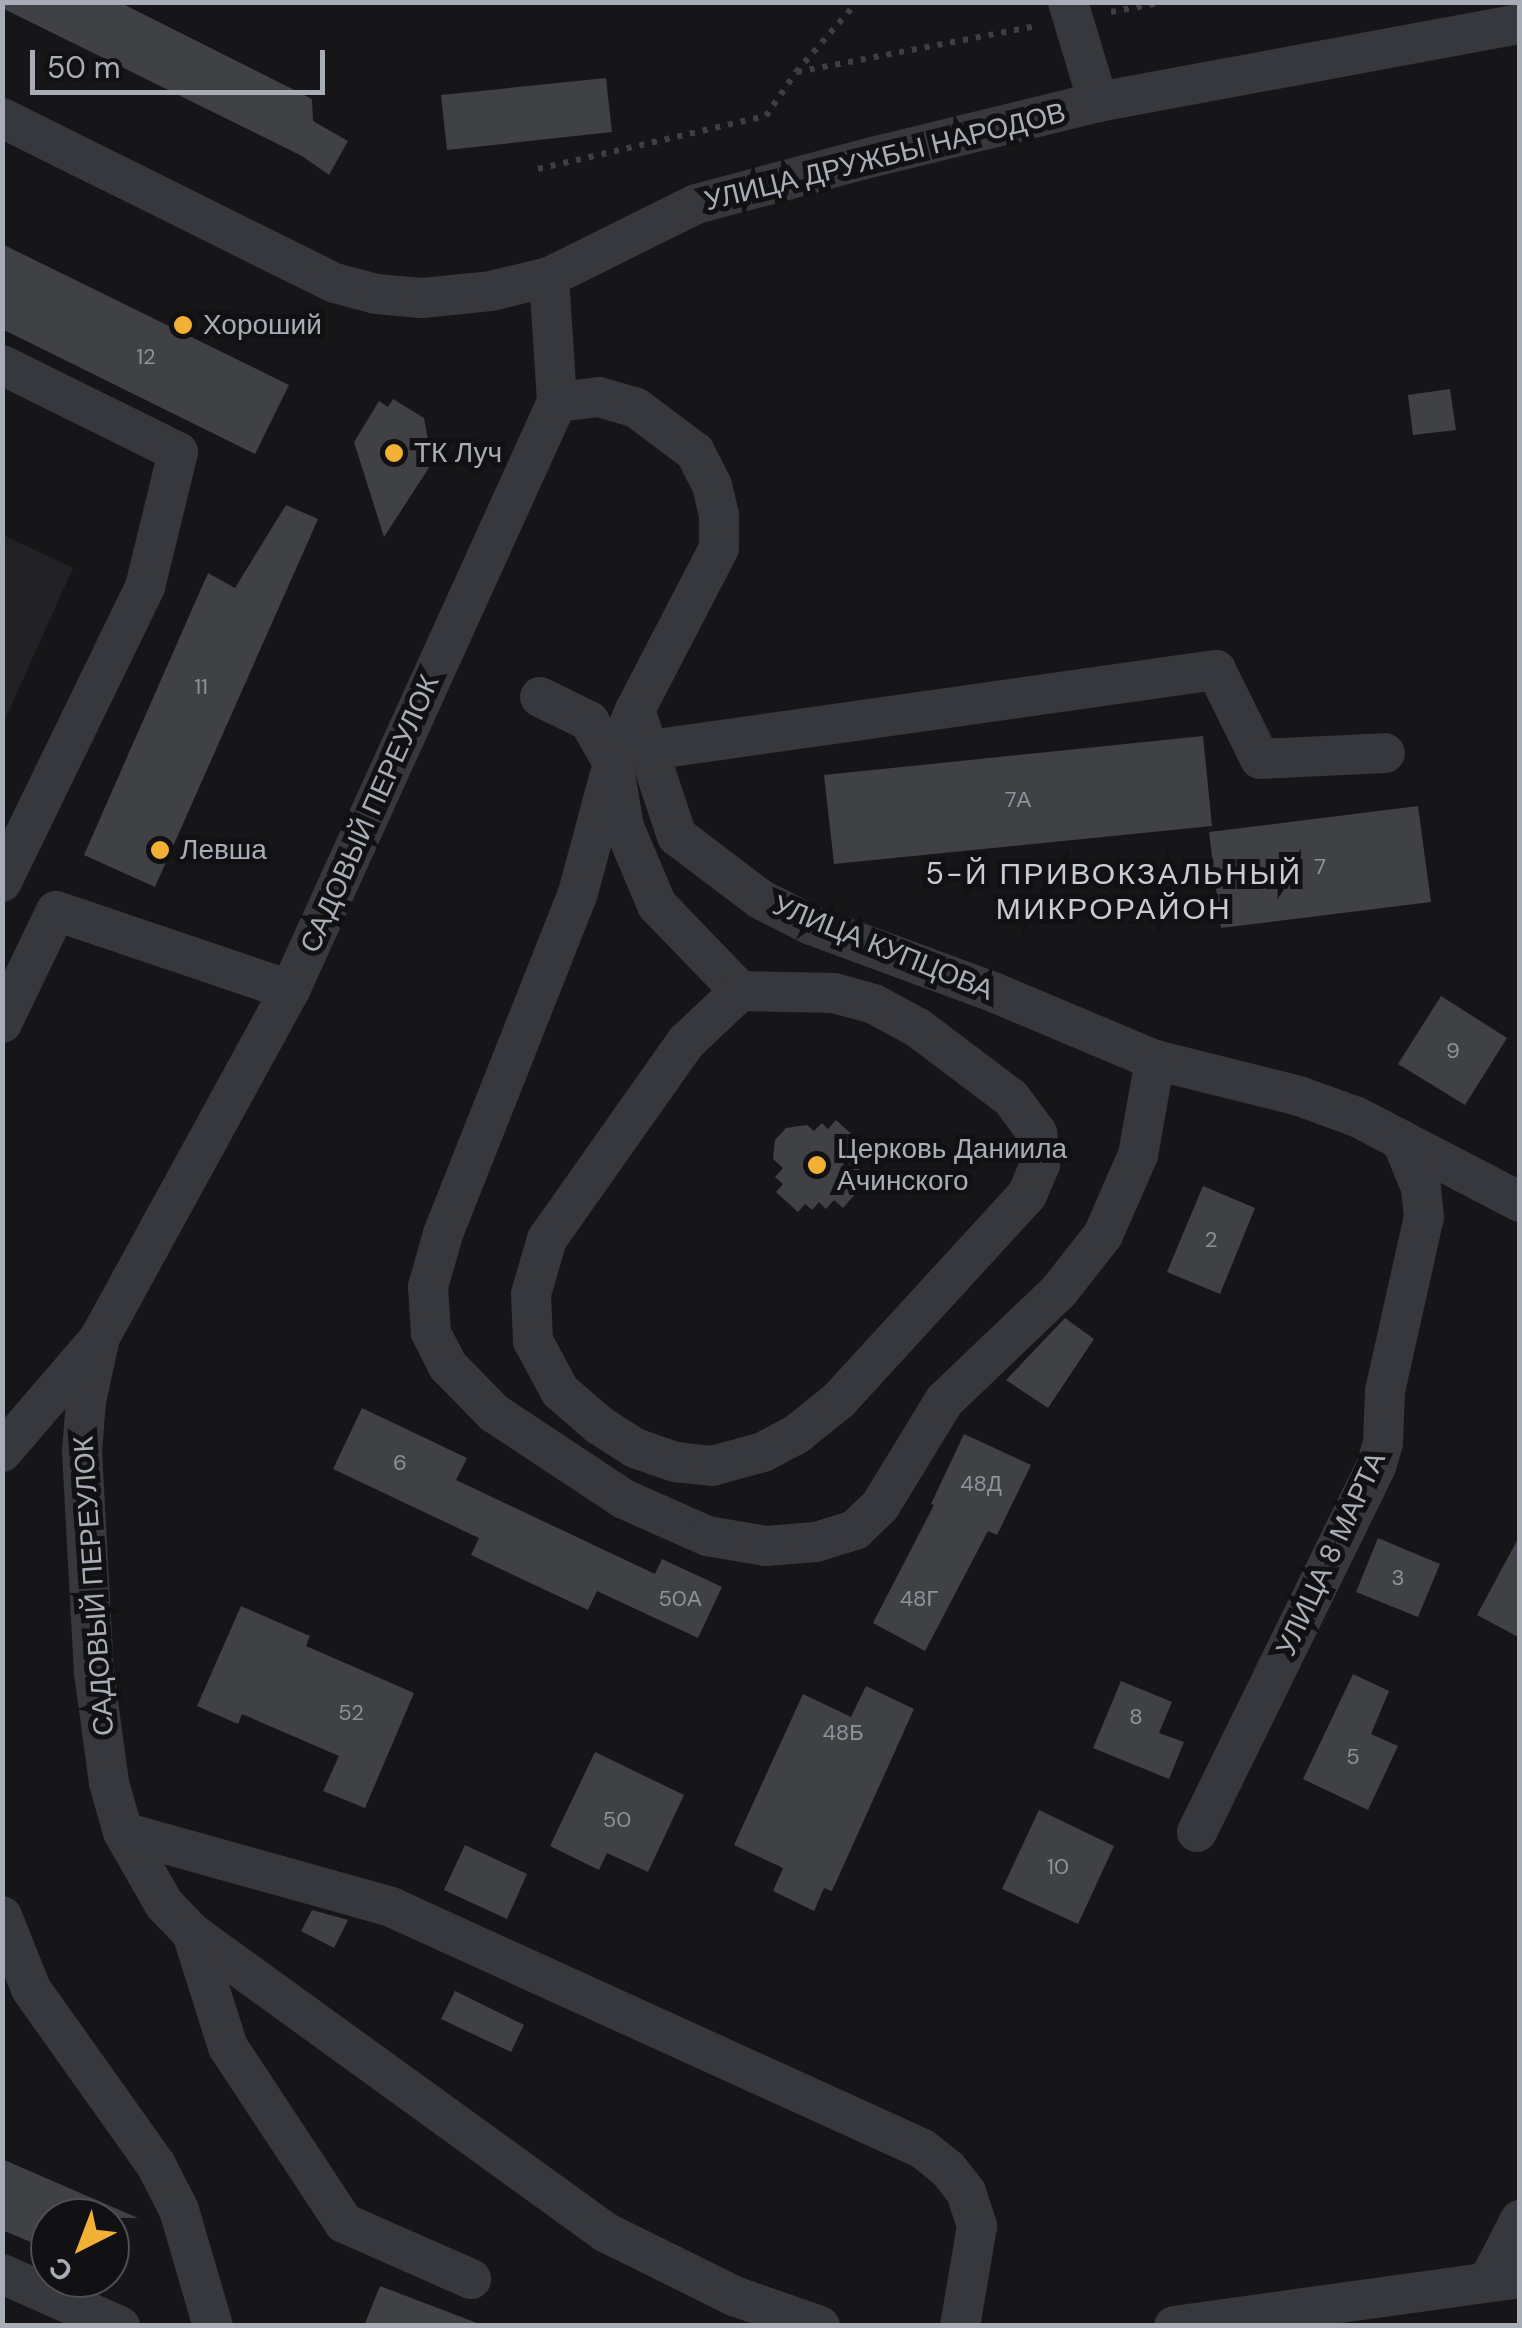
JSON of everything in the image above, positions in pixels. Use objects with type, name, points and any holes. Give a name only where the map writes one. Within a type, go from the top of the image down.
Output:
[{"type":"street","points":[[1070,10],[1098,102]]},
{"type":"street","name":"УЛИЦА ДРУЖБЫ НАРОДОВ","points":[[2,118],[335,283],[376,294],[422,298],[491,291],[548,277],[696,204],[1098,102],[1520,24]]},
{"type":"street","name":"САДОВЫЙ ПЕРЕУЛОК","points":[[548,277],[557,402],[290,990],[100,1337],[86,1401],[82,1452],[94,1673],[109,1783],[123,1832],[164,1904],[192,1933],[605,2232],[734,2296],[820,2326]]},
{"type":"street","points":[[2,364],[178,452],[145,588],[2,882],[56,911],[290,990]]},
{"type":"street","name":"УЛИЦА КУПЦОВА","points":[[557,402],[599,397],[635,408],[695,452],[712,485],[719,515],[719,548],[634,710],[632,756],[677,836],[760,899],[811,925],[993,992],[1156,1060],[1299,1096],[1356,1117],[1520,1202]]},
{"type":"street","points":[[540,697],[589,720],[632,756],[1216,670],[1260,759],[1385,753]]},
{"type":"street","points":[[632,756],[624,828],[657,905],[740,991],[834,994],[874,1004],[918,1028],[1010,1098],[1037,1133],[1040,1165],[1027,1195],[839,1400],[798,1433],[763,1452],[712,1466],[675,1462],[636,1448],[599,1425],[560,1391],[533,1341],[531,1294],[547,1240],[636,1107],[686,1042],[740,991]]},
{"type":"street","points":[[632,756],[443,1234],[428,1288],[431,1333],[448,1366],[494,1414],[624,1499],[707,1536],[766,1546],[816,1542],[855,1530],[880,1506],[944,1400],[1059,1290],[1102,1235],[1138,1155],[1156,1060]]},
{"type":"street","points":[[2,1024],[56,911]]},
{"type":"street","name":"УЛИЦА 8 МАРТА","points":[[1197,1832],[1376,1467],[1383,1443],[1385,1391],[1424,1217],[1421,1188],[1402,1144]]},
{"type":"street","points":[[2,1452],[100,1337]]},
{"type":"street","points":[[123,1832],[392,1907],[923,2149],[948,2169],[966,2192],[977,2226],[960,2326]]},
{"type":"street","points":[[2,1916],[31,1990],[156,2166],[179,2210],[212,2326]]},
{"type":"street","points":[[192,1933],[228,2046],[344,2222],[470,2279]]},
{"type":"street","points":[[1174,2326],[1504,2280],[1520,2220]]},
{"type":"street","points":[[2,2274],[120,2326]]},
{"type":"path","points":[[538,169],[766,116],[796,72],[856,2]]},
{"type":"path","points":[[796,72],[1070,10],[1164,2]]},
{"type":"shaded area","points":[[3,535],[73,568],[3,724]]},
{"type":"building","points":[[2,2],[119,2],[312,99],[313,121],[348,141],[329,175],[302,156],[2,8]]},
{"type":"building","points":[[606,78],[612,132],[447,150],[441,95]]},
{"type":"building","points":[[2,244],[289,385],[255,454],[2,329]]},
{"type":"building","points":[[1450,389],[1456,430],[1413,435],[1408,395]]},
{"type":"building","name":"ТК Луч","points":[[393,399],[424,418],[432,463],[384,537],[354,442],[379,401],[388,407]]},
{"type":"building","points":[[286,505],[318,519],[155,887],[84,855],[208,573],[235,588]]},
{"type":"building","points":[[1203,736],[1212,826],[834,864],[824,775]]},
{"type":"building","points":[[1418,806],[1431,902],[1221,928],[1209,832]]},
{"type":"building","points":[[1441,996],[1507,1038],[1465,1105],[1398,1064]]},
{"type":"building","name":"Церковь Даниила Ачинского","points":[[836,1120],[858,1140],[850,1148],[858,1155],[852,1162],[860,1169],[854,1176],[864,1184],[843,1208],[834,1200],[826,1209],[819,1202],[812,1210],[805,1204],[798,1212],[776,1192],[783,1184],[775,1177],[783,1168],[773,1159],[775,1140],[786,1128],[807,1125],[814,1131],[822,1123],[828,1129]]},
{"type":"building","points":[[1203,1186],[1255,1208],[1220,1294],[1167,1272]]},
{"type":"building","points":[[1065,1318],[1094,1339],[1048,1408],[1006,1380]]},
{"type":"building","points":[[362,1408],[467,1458],[456,1480],[655,1574],[662,1559],[722,1587],[698,1638],[597,1591],[588,1610],[471,1555],[479,1538],[333,1469]]},
{"type":"building","points":[[964,1434],[1031,1465],[997,1535],[988,1531],[925,1651],[873,1623],[934,1505],[931,1504]]},
{"type":"building","points":[[1520,1535],[1520,1638],[1477,1615]]},
{"type":"building","points":[[1378,1538],[1440,1564],[1418,1617],[1356,1592]]},
{"type":"building","points":[[241,1606],[310,1636],[306,1646],[414,1693],[365,1808],[323,1791],[339,1756],[242,1714],[238,1724],[197,1706]]},
{"type":"building","points":[[1353,1674],[1389,1691],[1371,1734],[1398,1746],[1368,1810],[1303,1779]]},
{"type":"building","points":[[1121,1681],[1172,1702],[1159,1733],[1184,1742],[1169,1779],[1093,1748]]},
{"type":"building","points":[[866,1686],[914,1709],[832,1891],[824,1888],[814,1911],[773,1891],[783,1868],[734,1845],[803,1694],[851,1717]]},
{"type":"building","points":[[595,1752],[684,1795],[648,1872],[607,1853],[599,1870],[550,1846]]},
{"type":"building","points":[[1039,1810],[1114,1846],[1078,1924],[1002,1889]]},
{"type":"building","points":[[465,1845],[527,1874],[507,1919],[444,1890]]},
{"type":"building","points":[[312,1910],[348,1920],[334,1948],[301,1931]]},
{"type":"building","points":[[455,1991],[524,2025],[511,2052],[441,2019]]},
{"type":"building","points":[[2,2159],[92,2198],[30,2198],[30,2242],[2,2230]]},
{"type":"building","points":[[380,2286],[477,2323],[476,2326],[364,2326]]},
{"type":"place","name":"Хороший","points":[[183,325]]},
{"type":"place","name":"ТК Луч","points":[[394,453]]},
{"type":"place","name":"Левша","points":[[160,850]]},
{"type":"place","name":"Церковь Даниила Ачинского","points":[[817,1165]]},
{"type":"district","name":"5-Й ПРИВОКЗАЛЬНЫЙ МИКРОРАЙОН","points":[[1114,891]]}]
